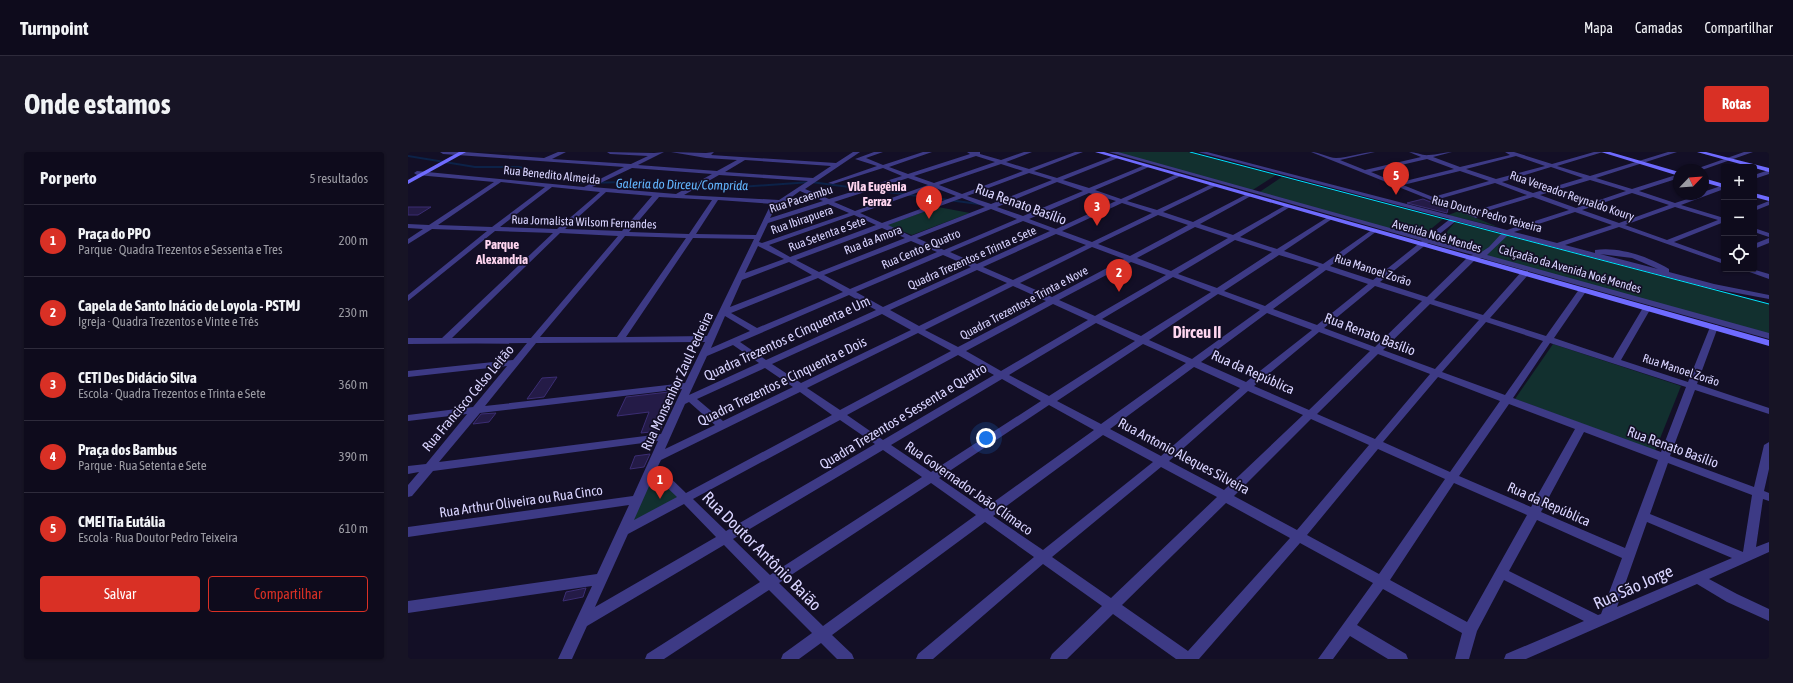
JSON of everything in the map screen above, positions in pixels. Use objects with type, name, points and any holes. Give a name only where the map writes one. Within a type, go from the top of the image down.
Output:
[{"type":"main road","points":[[408,178],[459,152]]},
{"type":"main road","name":"Avenida Noé Mendes","points":[[1098,152],[1114,154],[1147,166],[1330,218],[1426,243],[1472,258],[1769,343]]},
{"type":"main road","points":[[1604,152],[1673,173]]},
{"type":"main road","points":[[1692,152],[1769,172]]},
{"type":"main road","points":[[1700,152],[1739,164]]},
{"type":"main road","points":[[1757,169],[1769,172]]},
{"type":"main road","points":[[408,182],[420,173]]},
{"type":"main road","points":[[1709,182],[1721,186]]},
{"type":"main road","points":[[1757,196],[1769,200]]},
{"type":"street","points":[[443,152],[459,152],[812,181]]},
{"type":"street","points":[[544,160],[563,152]]},
{"type":"street","points":[[610,152],[655,155]]},
{"type":"street","points":[[586,188],[661,152]]},
{"type":"street","points":[[674,152],[743,159],[840,164]]},
{"type":"street","points":[[841,152],[858,154],[880,152]]},
{"type":"street","points":[[831,183],[929,152]]},
{"type":"street","name":"Rua Ibirapuera","points":[[759,242],[855,213],[1029,152]]},
{"type":"street","name":"Rua Setenta e Sete","points":[[740,278],[1080,152]]},
{"type":"street","name":"Rua Doutor Pedro Teixeira","points":[[1201,152],[1509,231],[1713,286],[1769,297]]},
{"type":"street","points":[[1314,152],[1509,231]]},
{"type":"street","points":[[1335,160],[1372,152]]},
{"type":"street","name":"Rua Vereador Reynaldo Koury","points":[[1412,152],[1721,260]]},
{"type":"street","points":[[1365,172],[1449,152]]},
{"type":"street","points":[[1508,152],[1721,219]]},
{"type":"street","points":[[1396,185],[1525,152]]},
{"type":"street","points":[[1433,199],[1600,152]]},
{"type":"street","points":[[1470,214],[1674,152]]},
{"type":"street","points":[[1709,166],[1750,152]]},
{"type":"street","name":"Rua Manoel Zorão","points":[[975,153],[1769,411]]},
{"type":"street","name":"Rua Pacaembu","points":[[766,222],[975,153]]},
{"type":"street","name":"Rua Monsenhor Zaul Pedreira","points":[[565,659],[637,500],[656,462],[666,437],[686,400],[689,385],[740,278],[759,242],[772,208],[812,181],[858,154]]},
{"type":"street","name":"Rua Renato Basílio","points":[[858,154],[882,166],[933,186],[1764,495]]},
{"type":"street","name":"Rua da Amora","points":[[724,312],[1057,180],[1114,154]]},
{"type":"street","name":"Calçadão da Avenida Noé Mendes","points":[[1114,154],[1426,243],[1482,256],[1769,336]]},
{"type":"street","points":[[677,196],[743,159]]},
{"type":"street","points":[[769,166],[775,161]]},
{"type":"street","name":"Rua Cento e Quatro","points":[[704,354],[1147,166]]},
{"type":"street","points":[[1757,176],[1769,172]]},
{"type":"street","name":"Rua Benedito Almeida","points":[[420,173],[604,191],[780,202]]},
{"type":"street","name":"Quadra Trezentos e Trinta e Sete","points":[[882,310],[1179,175]]},
{"type":"street","points":[[1057,659],[1472,258],[1482,256],[1509,231],[1673,177]]},
{"type":"street","points":[[408,242],[499,181]]},
{"type":"street","name":"Quadra Trezentos e Cinquenta e Dois","points":[[656,462],[723,426],[1214,185]]},
{"type":"street","points":[[408,299],[492,230],[551,186]]},
{"type":"street","points":[[1557,245],[1619,225],[1721,188]]},
{"type":"street","name":"Rua da República","points":[[800,189],[1310,413],[1628,556]]},
{"type":"street","points":[[444,341],[558,232],[604,191]]},
{"type":"street","name":"Rua Francisco Celso Leitão","points":[[408,493],[657,195]]},
{"type":"street","name":"Quadra Trezentos e Trinta e Nove","points":[[624,530],[840,416],[1249,195]]},
{"type":"street","points":[[621,338],[716,199]]},
{"type":"street","points":[[1757,208],[1769,203]]},
{"type":"street","name":"Quadra Trezentos e Sessenta e Quatro","points":[[582,622],[1288,206]]},
{"type":"street","points":[[652,659],[1330,218]]},
{"type":"street","points":[[923,659],[1043,557],[1162,461],[1248,386],[1456,218]]},
{"type":"street","points":[[1667,242],[1721,221]]},
{"type":"street","name":"Rua Jornalista Wilsom Fernandes","points":[[408,226],[690,236],[759,242]]},
{"type":"street","points":[[788,659],[1375,230]]},
{"type":"street","points":[[1757,231],[1769,235]]},
{"type":"street","points":[[1757,246],[1769,240]]},
{"type":"street","points":[[759,242],[818,275]]},
{"type":"street","points":[[1753,272],[1769,278]]},
{"type":"street","points":[[1190,659],[1299,536],[1378,444],[1436,373],[1525,273]]},
{"type":"street","name":"Rua Antonio Aleques Silveira","points":[[818,275],[1225,495],[1470,630]]},
{"type":"street","points":[[1325,659],[1382,581],[1547,339],[1583,290]]},
{"type":"street","points":[[1616,361],[1647,308]]},
{"type":"street","name":"Quadra Trezentos e Cinquenta e Um","points":[[686,400],[882,310]]},
{"type":"street","points":[[724,312],[757,332]]},
{"type":"street","points":[[1501,573],[1602,620],[1628,556],[1714,327]]},
{"type":"street","points":[[408,341],[621,338],[711,339]]},
{"type":"street","name":"Rua Governador João Clímaco","points":[[734,342],[930,477],[1187,659]]},
{"type":"street","points":[[408,374],[517,362]]},
{"type":"street","points":[[408,418],[689,385]]},
{"type":"street","points":[[686,400],[723,426]]},
{"type":"street","points":[[1462,659],[1470,630],[1581,428]]},
{"type":"street","points":[[408,470],[666,437]]},
{"type":"street","points":[[1643,516],[1746,558],[1764,495],[1769,446]]},
{"type":"street","name":"Rua Doutor Antônio Baião","points":[[656,462],[685,497],[724,538],[847,659]]},
{"type":"street","name":"Rua Arthur Oliveira ou Rua Cinco","points":[[408,532],[637,500]]},
{"type":"street","name":"Rua São Jorge","points":[[1511,659],[1769,547]]},
{"type":"street","points":[[1696,578],[1732,598],[1769,615]]},
{"type":"street","points":[[408,607],[601,579]]},
{"type":"street","points":[[1348,627],[1401,659]]},
{"type":"green space","points":[[1114,152],[1188,152],[1276,175],[1251,191]]},
{"type":"green space","points":[[1282,177],[1443,219],[1420,238],[1258,193]]},
{"type":"green space","points":[[938,207],[970,213],[912,235],[886,225]]},
{"type":"green space","points":[[1459,211],[1498,227],[1448,215]]},
{"type":"green space","points":[[1455,222],[1769,304],[1769,334],[1447,245],[1446,233]]},
{"type":"green space","points":[[1553,344],[1681,386],[1655,451],[1515,399]]},
{"type":"green space","points":[[653,467],[685,497],[624,531]]},
{"type":"building","points":[[1423,199],[1448,209],[1447,213],[1407,203]]},
{"type":"building","points":[[408,207],[431,207],[418,215],[408,215]]},
{"type":"building","points":[[557,377],[544,397],[527,399],[542,378]]},
{"type":"building","points":[[677,391],[670,410],[667,410],[660,431],[641,433],[649,412],[617,416],[626,397]]},
{"type":"building","points":[[496,413],[489,422],[473,424],[481,414]]},
{"type":"building","points":[[650,454],[644,467],[630,469],[635,456]]},
{"type":"building","points":[[586,588],[583,597],[563,601],[566,592]]},
{"type":"waterway","name":"Galeria do Dirceu/Comprida","points":[[408,156],[475,167],[519,167],[582,183],[627,182],[726,188],[811,182],[979,204]]},
{"type":"tram line","points":[[1190,152],[1769,304]]},
{"type":"place","name":"CMEI Tia Eutália","points":[[1396,195]]},
{"type":"place","name":"Praça dos Bambus","points":[[929,219]]},
{"type":"place","name":"CETI Des Didácio Silva","points":[[1097,226]]},
{"type":"place","name":"Capela de Santo Inácio de Loyola - PSTMJ","points":[[1119,292]]},
{"type":"place","name":"Praça do PPO","points":[[660,499]]},
{"type":"district","name":"Vila Eugênia Ferraz","points":[[877,194]]},
{"type":"district","name":"Parque Alexandria","points":[[502,252]]},
{"type":"district","name":"Dirceu II","points":[[1197,332]]}]
